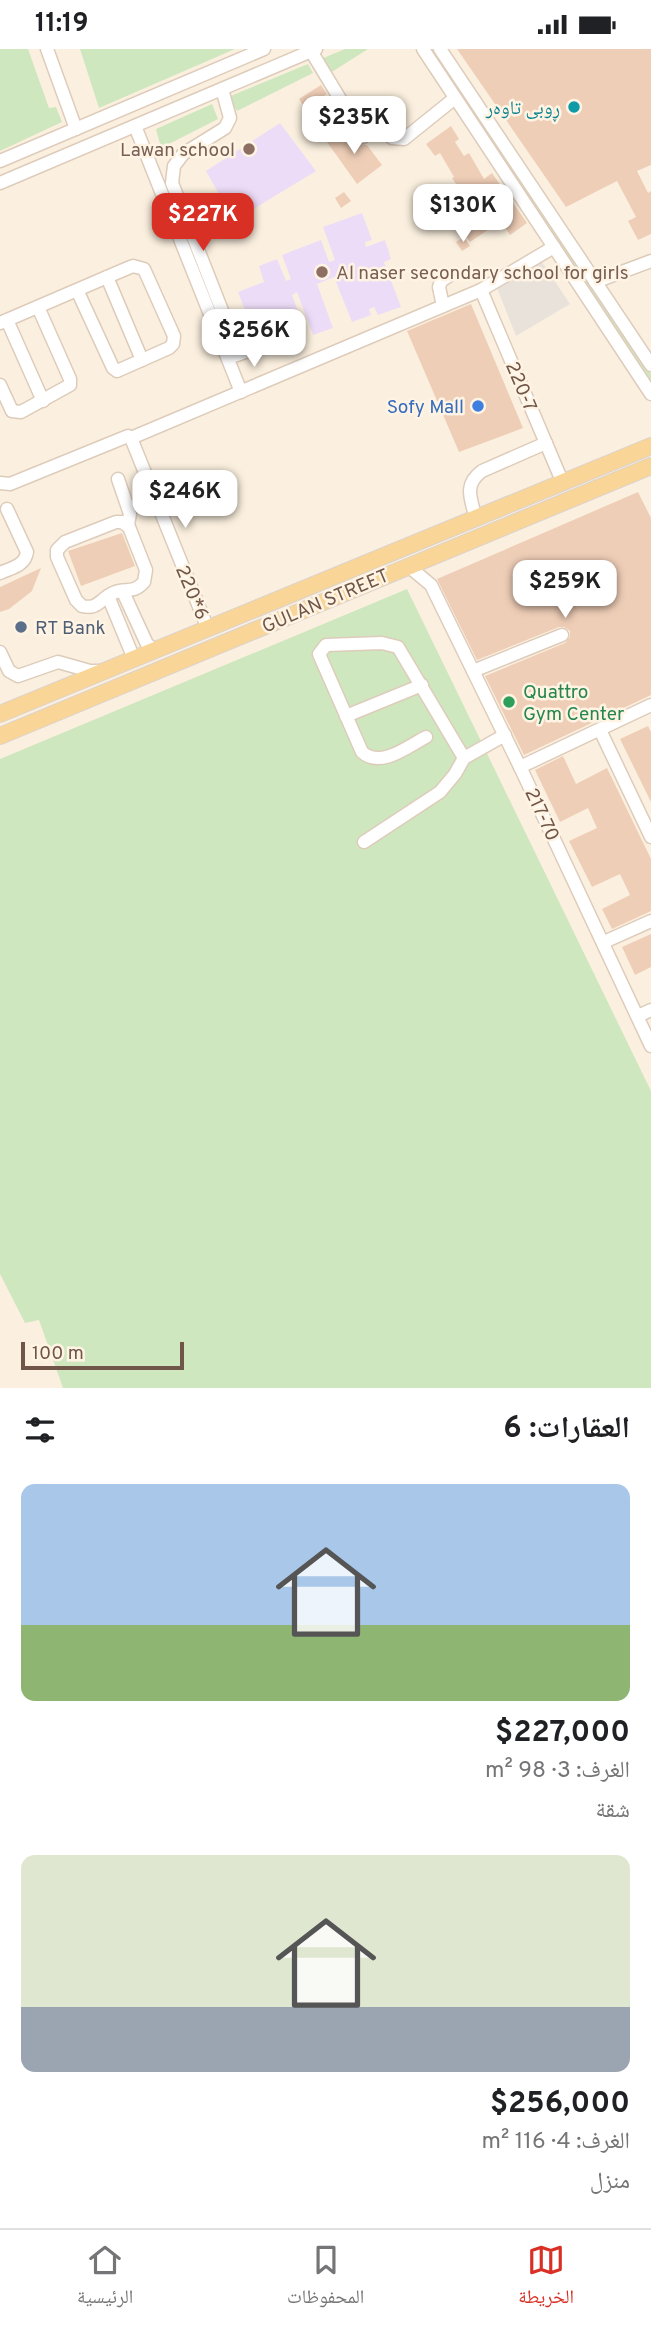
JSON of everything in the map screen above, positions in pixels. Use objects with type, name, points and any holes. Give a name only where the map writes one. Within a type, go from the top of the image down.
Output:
[{"type":"main road","name":"GULAN STREET","points":[[0,714],[651,446]]},
{"type":"main road","name":"GULAN STREET","points":[[0,736],[651,466]]},
{"type":"street","points":[[47,49],[76,129]]},
{"type":"street","points":[[0,161],[264,49]]},
{"type":"street","points":[[423,49],[651,394]]},
{"type":"street","points":[[440,49],[651,365]]},
{"type":"street","points":[[0,183],[313,50],[363,137]]},
{"type":"street","points":[[222,89],[230,118],[225,128],[183,154],[174,166],[172,183],[233,356],[241,393]]},
{"type":"street","points":[[391,122],[388,131],[392,138],[404,139],[455,98]]},
{"type":"street","points":[[135,126],[233,356]]},
{"type":"street","points":[[0,491],[15,490],[481,291],[554,247]]},
{"type":"street","points":[[595,282],[651,261]]},
{"type":"street","points":[[43,401],[4,322],[77,290],[133,266],[144,269],[174,336],[173,344],[117,370],[113,368],[77,290]]},
{"type":"street","points":[[443,306],[439,287],[441,281],[450,275]]},
{"type":"street","points":[[107,277],[142,360]]},
{"type":"street","name":"220-7","points":[[481,291],[562,481]]},
{"type":"street","points":[[0,385],[12,411],[21,412],[67,388],[70,379],[38,307]]},
{"type":"street","points":[[233,356],[283,339]]},
{"type":"street","points":[[0,483],[11,484],[130,439]]},
{"type":"street","name":"220*6","points":[[130,439],[208,629]]},
{"type":"street","points":[[477,519],[470,486],[473,477],[546,443]]},
{"type":"street","points":[[118,479],[131,514],[128,525],[146,570],[144,582],[131,591],[108,596],[94,607],[86,607],[79,603],[57,557],[57,550],[65,542],[116,522],[128,525]]},
{"type":"street","points":[[0,573],[21,564],[26,559],[27,552],[7,509]]},
{"type":"street","points":[[431,585],[432,568],[438,553]]},
{"type":"street","name":"217-70","points":[[405,567],[431,585],[604,942],[651,1046]]},
{"type":"street","points":[[123,592],[147,644],[155,650]]},
{"type":"street","points":[[108,596],[134,659]]},
{"type":"street","points":[[473,671],[562,635]]},
{"type":"street","points":[[426,737],[384,758],[374,759],[362,752],[319,654],[326,645],[382,643],[398,647],[464,758]]},
{"type":"street","points":[[0,652],[9,671],[18,676],[58,662],[90,671],[103,671]]},
{"type":"street","points":[[346,716],[422,685]]},
{"type":"street","points":[[520,767],[651,705]]},
{"type":"street","points":[[600,730],[651,837]]},
{"type":"street","points":[[364,842],[440,792],[464,758],[505,735]]},
{"type":"street","points":[[604,942],[651,921]]},
{"type":"street","points":[[638,1016],[651,1010]]},
{"type":"shaded area","name":"Lawan school","points":[[280,123],[316,171],[234,221],[206,171]]},
{"type":"shaded area","points":[[362,213],[372,240],[365,242],[366,247],[385,240],[391,259],[384,262],[401,307],[378,315],[374,307],[369,309],[371,315],[352,322],[334,277],[317,284],[333,328],[313,335],[297,292],[292,295],[299,314],[253,331],[238,292],[264,282],[259,266],[277,259],[286,281],[291,279],[282,255],[321,240],[329,262],[335,260],[323,227]]},
{"type":"shaded area","points":[[542,262],[570,304],[516,336],[497,288]]},
{"type":"green space","points":[[0,49],[28,49],[49,108],[56,107],[62,122],[0,151]]},
{"type":"green space","points":[[80,49],[235,49],[99,108]]},
{"type":"green space","points":[[345,49],[368,49],[324,77],[316,61]]},
{"type":"green space","points":[[428,49],[434,49],[651,374],[651,382]]},
{"type":"green space","points":[[308,64],[313,73],[237,111],[228,97]]},
{"type":"green space","points":[[212,104],[218,119],[161,148],[156,129]]},
{"type":"green space","points":[[407,589],[651,1091],[651,1388],[63,1388],[39,1320],[25,1323],[0,1274],[0,759]]},
{"type":"building","name":"ڕوبی تاوەر","points":[[457,49],[651,49],[651,165],[637,171],[648,193],[651,191],[651,234],[638,240],[628,221],[636,217],[617,181],[566,207]]},
{"type":"building","points":[[321,85],[327,94],[305,108],[299,99]]},
{"type":"building","points":[[451,126],[459,139],[455,142],[464,156],[469,153],[484,179],[492,173],[527,223],[510,235],[501,221],[470,242],[447,208],[458,200],[451,188],[456,184],[452,178],[454,177],[440,153],[435,156],[426,144]]},
{"type":"building","points":[[348,129],[358,144],[367,145],[382,165],[357,184],[327,142]]},
{"type":"building","points":[[344,192],[351,201],[341,208],[335,198]]},
{"type":"building","points":[[464,237],[470,246],[462,251],[456,242]]},
{"type":"building","points":[[471,304],[523,428],[459,452],[407,331]]},
{"type":"building","points":[[638,492],[651,518],[651,695],[524,755],[485,676],[565,643],[570,637],[570,631],[559,627],[477,660],[437,579]]},
{"type":"building","points":[[122,533],[135,566],[81,586],[68,551]]},
{"type":"building","points":[[41,568],[32,591],[9,609],[0,612],[0,587]]},
{"type":"building","points":[[648,726],[651,732],[651,802],[620,739]]},
{"type":"building","points":[[563,756],[576,784],[607,768],[651,859],[651,911],[612,929],[602,909],[630,895],[620,874],[592,887],[569,841],[597,828],[588,808],[560,822],[535,770]]},
{"type":"building","points":[[651,934],[651,967],[635,975],[622,947]]},
{"type":"place","name":"ڕوبی تاوەر","points":[[574,107]]},
{"type":"place","name":"Lawan school","points":[[249,149]]},
{"type":"place","name":"Al naser secondary school for girls","points":[[322,272]]},
{"type":"place","name":"Sofy Mall","points":[[478,406]]},
{"type":"place","name":"RT Bank","points":[[21,627]]},
{"type":"place","name":"Quattro Gym Center","points":[[509,702]]}]
